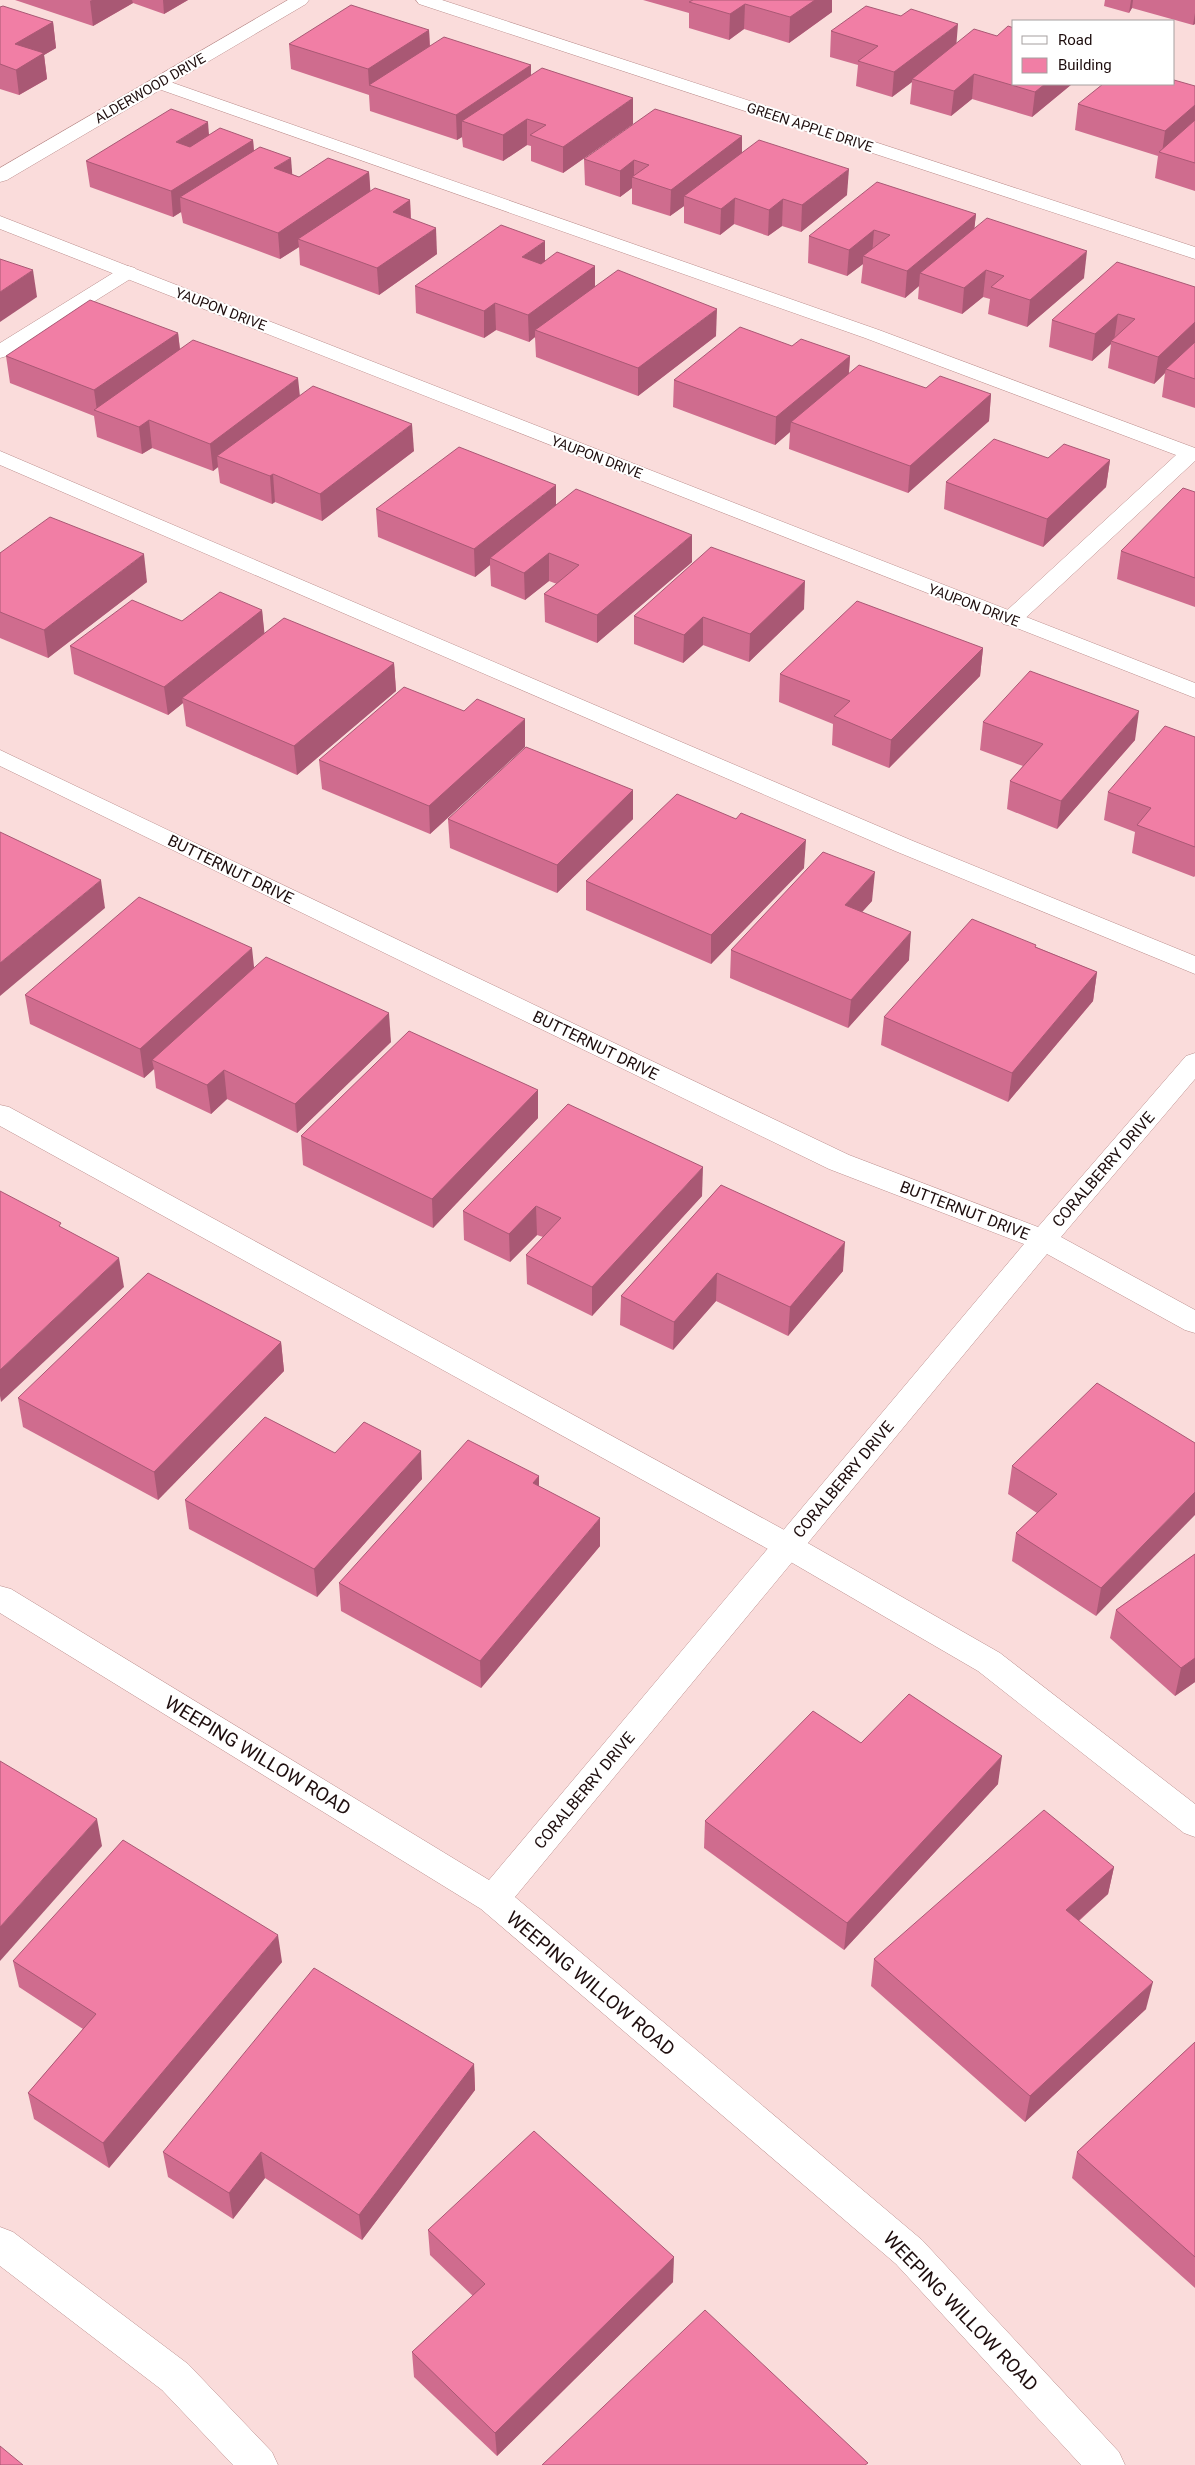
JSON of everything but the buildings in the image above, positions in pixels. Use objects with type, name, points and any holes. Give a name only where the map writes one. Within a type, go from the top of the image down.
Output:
[{"type":"street","name":"ALDERWOOD DRIVE","points":[[0,176],[300,0]]},
{"type":"street","name":"GREEN APPLE DRIVE","points":[[425,0],[1195,254]]},
{"type":"street","points":[[159,83],[872,334],[1193,454],[1011,619]]},
{"type":"street","name":"YAUPON DRIVE","points":[[0,222],[1195,691]]},
{"type":"street","points":[[0,352],[128,272]]},
{"type":"street","points":[[0,457],[895,842],[1195,966]]},
{"type":"street","name":"BUTTERNUT DRIVE","points":[[0,757],[839,1162],[1043,1240],[1195,1323]]},
{"type":"street","name":"CORALBERRY DRIVE","points":[[493,1899],[1043,1240],[1195,1062]]},
{"type":"street","points":[[0,1114],[788,1546],[989,1662],[1195,1823]]},
{"type":"street","name":"WEEPING WILLOW ROAD","points":[[0,1598],[493,1899],[909,2252],[1106,2465]]},
{"type":"street","points":[[0,2244],[175,2377],[259,2465]]}]
